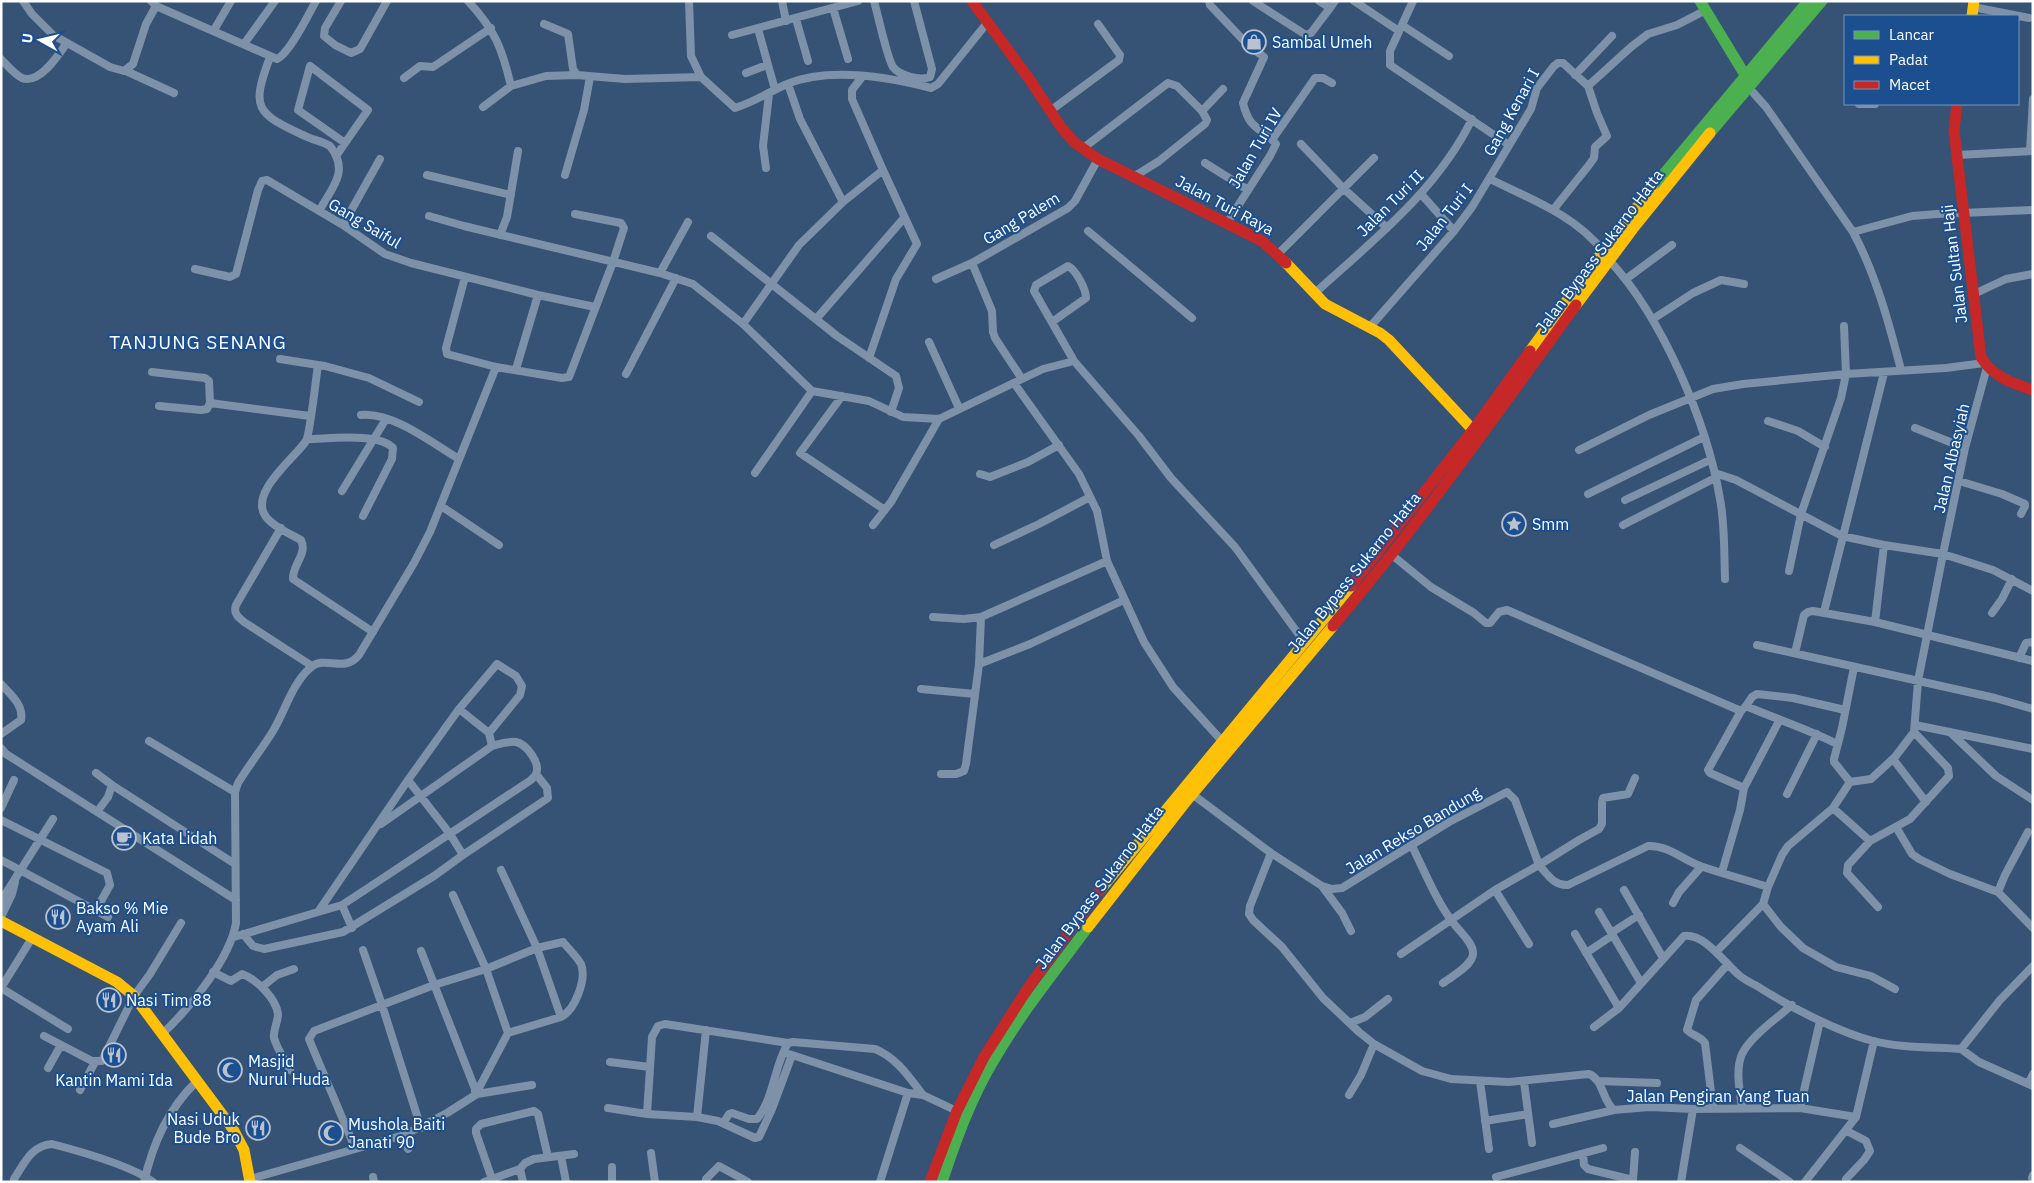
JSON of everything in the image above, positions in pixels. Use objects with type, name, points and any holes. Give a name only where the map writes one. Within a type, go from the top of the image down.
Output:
[{"type":"main road","name":"Jalan Turi Raya","points":[[972,1],[1010,52],[1067,135],[1082,149],[1098,159],[1262,241],[1278,254],[1314,294],[1333,310],[1389,340],[1473,430]]},
{"type":"main road","name":"Jalan Bypass Sukarno Hatta","points":[[942,1182],[962,1113],[1028,1008],[1130,868],[1392,555],[1485,434],[1670,165],[1808,1]]},
{"type":"main road","name":"Jalan Bypass Sukarno Hatta","points":[[930,1182],[962,1113],[984,1057],[1054,951],[1098,892],[1375,557],[1606,256],[1822,1]]},
{"type":"main road","points":[[1703,6],[1745,75]]},
{"type":"main road","name":"Jalan Sultan Haji","points":[[1957,105],[1954,131],[1982,357],[1985,365]]},
{"type":"main road","points":[[1985,365],[2007,381],[2033,390]]},
{"type":"main road","points":[[1,921],[117,982],[134,996],[239,1139],[248,1164],[250,1180]]},
{"type":"street","points":[[23,1],[32,14],[53,35],[66,44],[110,67],[126,71],[174,93]]},
{"type":"street","points":[[214,30],[231,1]]},
{"type":"street","points":[[244,44],[274,1]]},
{"type":"street","points":[[126,71],[133,64],[154,4],[277,59],[316,1]]},
{"type":"street","points":[[341,1],[325,28],[324,36],[342,49],[354,53],[360,49],[387,1]]},
{"type":"street","points":[[468,1],[491,28],[502,51],[511,86]]},
{"type":"street","points":[[689,1],[691,56],[701,77],[735,108],[749,104],[772,90],[816,75],[862,76],[900,80],[930,88],[938,84],[987,23]]},
{"type":"street","points":[[782,1],[786,21]]},
{"type":"street","points":[[821,1],[824,10]]},
{"type":"street","points":[[732,35],[858,1]]},
{"type":"street","points":[[874,1],[892,65],[904,74],[925,79],[930,77],[932,69],[914,1]]},
{"type":"street","points":[[1209,1],[1210,5],[1247,44],[1264,57],[1243,103],[1250,122],[1272,140]]},
{"type":"street","points":[[1253,1],[1306,35],[1311,33],[1332,5],[1319,1]]},
{"type":"street","points":[[1354,1],[1448,56]]},
{"type":"street","points":[[1413,1],[1390,51],[1390,65],[1509,145]]},
{"type":"street","points":[[1553,210],[1594,158],[1595,146],[1607,136],[1588,86],[1630,46],[1648,34],[1677,24],[1703,6]]},
{"type":"street","points":[[833,8],[848,59]]},
{"type":"street","points":[[1973,8],[2012,15]]},
{"type":"street","points":[[2019,16],[2029,18]]},
{"type":"street","points":[[796,19],[808,61]]},
{"type":"street","points":[[544,24],[569,35],[573,69],[577,75]]},
{"type":"street","points":[[1050,111],[1119,60],[1120,55],[1098,24]]},
{"type":"street","points":[[404,78],[420,66],[433,67],[491,28]]},
{"type":"street","points":[[758,29],[768,65],[772,90],[762,146],[766,168]]},
{"type":"street","points":[[1575,75],[1612,36]]},
{"type":"street","points":[[1,59],[20,77],[28,80],[34,79],[49,66],[66,44]]},
{"type":"street","points":[[270,57],[258,100],[265,114],[306,137],[324,142],[330,146],[340,168],[339,176],[319,211]]},
{"type":"street","name":"Gang Kenari I","points":[[1490,179],[1531,108],[1537,88],[1554,66],[1558,63],[1563,64],[1588,86]]},
{"type":"street","points":[[746,74],[768,65]]},
{"type":"street","points":[[336,156],[368,110],[310,66],[298,110],[345,143]]},
{"type":"street","points":[[482,107],[511,86],[539,77],[577,75],[625,79],[701,77]]},
{"type":"street","points":[[862,76],[852,90],[852,98],[917,247],[896,279],[869,358]]},
{"type":"street","points":[[565,175],[584,110],[590,77]]},
{"type":"street","name":"Jalan Turi IV","points":[[1226,222],[1276,145],[1272,140],[1315,78],[1323,78],[1332,83]]},
{"type":"street","points":[[1082,149],[1168,83],[1177,86],[1202,111],[1207,120],[1205,124],[1159,161],[1135,176]]},
{"type":"street","points":[[788,84],[800,119],[843,202]]},
{"type":"street","points":[[1749,88],[1766,107],[1853,232],[1863,252],[1888,319],[1901,370]]},
{"type":"street","points":[[1202,111],[1223,89]]},
{"type":"street","points":[[1957,155],[2032,151],[2033,99]]},
{"type":"street","name":"Jalan Turi II","points":[[1314,294],[1387,228],[1421,194],[1455,150],[1472,119]]},
{"type":"street","points":[[1301,144],[1344,189],[1387,228]]},
{"type":"street","points":[[500,235],[507,217],[518,151]]},
{"type":"street","points":[[1278,254],[1374,158]]},
{"type":"street","points":[[343,226],[380,159]]},
{"type":"street","name":"Gang Palem","points":[[936,279],[972,263],[1068,208],[1075,201],[1098,159]]},
{"type":"street","points":[[1205,163],[1248,190]]},
{"type":"street","points":[[743,324],[799,245],[843,202],[883,170]]},
{"type":"street","points":[[427,175],[511,195]]},
{"type":"street","name":"Jalan Turi I","points":[[1369,328],[1454,230],[1490,179],[1553,210],[1582,228],[1626,279],[1653,319],[1690,398],[1715,476],[1723,520],[1725,579]]},
{"type":"street","name":"Gang Saiful","points":[[195,268],[230,277],[236,274],[258,190],[262,181],[267,180],[277,184],[385,254],[538,296],[595,307]]},
{"type":"street","points":[[1421,194],[1454,230]]},
{"type":"street","points":[[1853,232],[1912,216],[2033,210]]},
{"type":"street","points":[[465,277],[446,354],[496,367],[562,378],[569,377],[624,231],[621,223],[575,214]]},
{"type":"street","points":[[429,216],[660,273],[693,284],[743,324],[812,391],[869,401],[910,419],[939,420]]},
{"type":"street","points":[[817,318],[904,218]]},
{"type":"street","points":[[660,273],[688,222]]},
{"type":"street","points":[[1088,230],[1192,318]]},
{"type":"street","points":[[711,236],[897,378],[899,388],[891,412]]},
{"type":"street","points":[[1626,279],[1672,245]]},
{"type":"street","points":[[972,263],[992,311],[995,338],[1022,379]]},
{"type":"street","points":[[1052,322],[1086,298],[1072,268],[1068,266],[1034,288],[1035,293],[1074,361],[1135,431],[1171,478],[1235,547],[1305,643]]},
{"type":"street","points":[[1974,294],[1986,286],[2011,277],[2033,274]]},
{"type":"street","points":[[626,374],[676,278]]},
{"type":"street","points":[[1653,319],[1693,293],[1721,280],[1744,284]]},
{"type":"street","points":[[516,369],[538,296]]},
{"type":"street","points":[[1789,571],[1801,514],[1841,398],[1846,374],[1844,326]]},
{"type":"street","points":[[929,342],[959,408]]},
{"type":"street","points":[[280,359],[325,366],[369,378],[419,402]]},
{"type":"street","points":[[873,525],[885,510],[939,420],[959,408],[1014,382],[1043,370],[1074,361]]},
{"type":"street","points":[[1579,450],[1713,389],[1743,384],[1846,374],[1985,365]]},
{"type":"street","name":"Jalan Albasyiah","points":[[1915,729],[1918,680],[1965,448],[1985,365]]},
{"type":"street","points":[[318,366],[307,439],[271,480],[262,503],[263,511],[267,518],[301,540],[303,544],[303,552],[293,574],[293,579],[373,632]]},
{"type":"street","points":[[162,1034],[192,1003],[234,937],[236,900],[234,792],[238,783],[273,730],[301,678],[312,666],[326,662],[347,664],[354,662],[373,632],[414,562],[441,506],[496,367]]},
{"type":"street","points":[[152,372],[205,378],[209,381],[210,403],[207,409],[160,406]]},
{"type":"street","points":[[1824,612],[1884,372]]},
{"type":"street","points":[[1014,382],[1079,474],[1096,512],[1107,561],[1144,642],[1173,687],[1222,741]]},
{"type":"street","points":[[755,473],[812,391]]},
{"type":"street","points":[[842,396],[800,454],[885,510]]},
{"type":"street","points":[[210,403],[310,416]]},
{"type":"street","points":[[361,415],[380,415],[410,429],[459,459]]},
{"type":"street","points":[[342,491],[386,419]]},
{"type":"street","points":[[1768,421],[1798,430],[1825,447]]},
{"type":"street","points":[[1915,428],[1965,448]]},
{"type":"street","points":[[307,439],[373,438],[389,444],[393,448],[392,459],[363,516]]},
{"type":"street","points":[[1588,494],[1704,438]]},
{"type":"street","points":[[980,474],[986,477],[995,475],[1028,462],[1060,445]]},
{"type":"street","points":[[1625,500],[1710,460]]},
{"type":"street","points":[[1623,525],[1715,476],[1736,480],[1842,536],[1943,554],[1993,570],[2033,590]]},
{"type":"street","points":[[1959,481],[2002,494],[2024,504],[2026,506],[2021,514]]},
{"type":"street","points":[[994,545],[1090,497]]},
{"type":"street","points":[[441,506],[499,545]]},
{"type":"street","points":[[281,528],[236,604],[235,612],[244,622],[312,666]]},
{"type":"street","points":[[1875,622],[1884,545]]},
{"type":"street","points":[[1392,555],[1431,587],[1474,613],[1486,623],[1490,623],[1499,612],[1507,610],[1744,708],[1817,734],[1837,744]]},
{"type":"street","points":[[934,617],[964,619],[981,617],[1107,561]]},
{"type":"street","points":[[1992,613],[2002,599],[2012,579]]},
{"type":"street","points":[[979,664],[1030,644],[1124,600]]},
{"type":"street","points":[[1795,653],[1804,615],[1813,611],[1875,622],[2033,661]]},
{"type":"street","points":[[942,774],[956,774],[964,771],[979,664],[981,617]]},
{"type":"street","points":[[2019,658],[2026,644],[2033,642]]},
{"type":"street","points":[[1757,645],[1918,680],[2033,709]]},
{"type":"street","points":[[318,912],[458,709],[497,664],[516,676],[522,686],[520,695],[489,733]]},
{"type":"street","points":[[1850,782],[1834,762],[1854,667]]},
{"type":"street","points":[[1,684],[21,707],[22,714],[21,720],[1,734]]},
{"type":"street","points":[[920,689],[975,694]]},
{"type":"street","points":[[1744,788],[1710,773],[1708,770],[1752,697],[1757,694],[1793,698],[1845,710]]},
{"type":"street","points":[[458,709],[489,733],[492,746]]},
{"type":"street","points":[[1722,872],[1740,810],[1744,788],[1779,720]]},
{"type":"street","points":[[1915,729],[1948,731],[2033,749]]},
{"type":"street","points":[[1850,782],[1871,780],[1893,758],[1915,729]]},
{"type":"street","points":[[1878,907],[1847,874],[1846,869],[1848,865],[1870,841],[1910,819],[1947,779],[1949,772],[1915,729]]},
{"type":"street","points":[[1948,731],[1996,776],[2033,800]]},
{"type":"street","points":[[1787,794],[1817,734]]},
{"type":"street","points":[[1971,752],[1981,738]]},
{"type":"street","points":[[150,740],[234,792]]},
{"type":"street","points":[[234,937],[342,905],[530,780],[536,774],[537,767],[525,746],[516,742],[503,742],[492,746],[377,826]]},
{"type":"street","points":[[1,748],[6,754],[236,900]]},
{"type":"street","points":[[1893,758],[1926,802]]},
{"type":"street","points":[[96,772],[112,785],[235,864]]},
{"type":"street","points":[[243,934],[253,946],[258,949],[264,949],[316,939],[352,928],[434,876],[548,798],[547,788],[536,774]]},
{"type":"street","points":[[1401,954],[1495,890],[1539,866],[1599,829],[1602,824],[1603,798],[1628,794],[1635,778]]},
{"type":"street","points":[[1,808],[14,780]]},
{"type":"street","points":[[408,780],[450,834],[463,856]]},
{"type":"street","points":[[1716,952],[1763,904],[1768,887],[1788,846],[1833,808],[1850,782]]},
{"type":"street","points":[[97,812],[112,785]]},
{"type":"street","name":"Jalan Rekso Bandung","points":[[1322,886],[1332,889],[1342,888],[1449,822],[1507,792],[1515,800],[1539,866]]},
{"type":"street","points":[[1192,794],[1271,853],[1322,886],[1335,902],[1351,931]]},
{"type":"street","points":[[1833,808],[1870,841]]},
{"type":"street","points":[[1,901],[53,819]]},
{"type":"street","points":[[1,820],[107,873],[110,885],[96,910]]},
{"type":"street","points":[[1896,827],[1912,854],[1950,874],[1998,892],[2033,928]]},
{"type":"street","points":[[1998,892],[2028,832]]},
{"type":"street","points":[[1412,846],[1450,920],[1469,943],[1473,952],[1468,964],[1442,983]]},
{"type":"street","points":[[1539,866],[1553,882],[1561,885],[1568,884],[1648,846],[1656,846],[1664,848],[1702,867],[1768,887]]},
{"type":"street","points":[[1271,853],[1250,906],[1249,914],[1252,920],[1282,947],[1323,998],[1374,1044],[1422,1071],[1451,1079],[1524,1082],[1581,1074],[1592,1076],[1598,1081],[1657,1083]]},
{"type":"street","points":[[1,860],[108,917]]},
{"type":"street","points":[[1673,903],[1679,892],[1702,867]]},
{"type":"street","points":[[500,870],[537,948],[561,1017]]},
{"type":"street","points":[[1,917],[12,894],[16,880]]},
{"type":"street","points":[[1495,890],[1529,944]]},
{"type":"street","points":[[1624,890],[1663,958]]},
{"type":"street","points":[[453,895],[486,969],[508,1033]]},
{"type":"street","points":[[1763,904],[1781,927],[1804,948],[1836,967],[1872,976],[1894,989]]},
{"type":"street","points":[[342,905],[352,928]]},
{"type":"street","points":[[1599,912],[1641,983]]},
{"type":"street","points":[[1586,953],[1639,915]]},
{"type":"street","points":[[44,1036],[95,1062],[102,1061],[134,996],[150,974],[181,923]]},
{"type":"street","points":[[1575,934],[1619,1008]]},
{"type":"street","points":[[1594,1027],[1619,1008],[1684,936],[1689,935],[1694,936],[1716,952],[1740,976],[1768,994],[1820,1021],[1874,1041],[1960,1049],[1980,1062],[2030,1085],[2033,1074]]},
{"type":"street","points":[[32,938],[1,988],[68,1029]]},
{"type":"street","points":[[355,1148],[310,1039],[311,1034],[318,1029],[434,985],[486,969],[537,948],[564,942],[571,954],[580,963],[582,974],[575,1002],[567,1014],[561,1017],[508,1033],[476,1093]]},
{"type":"street","points":[[363,950],[421,1128]]},
{"type":"street","points":[[421,951],[476,1093]]},
{"type":"street","points":[[1713,1108],[1705,1043],[1700,1037],[1691,1034],[1687,1030],[1696,1000],[1728,964]]},
{"type":"street","points":[[1960,1049],[2000,1000],[2033,966]]},
{"type":"street","points":[[262,987],[277,975],[294,969]]},
{"type":"street","points":[[213,972],[231,980],[242,974],[248,976],[262,987],[276,1009],[278,1016],[274,1038],[290,1070]]},
{"type":"street","points":[[1350,1023],[1365,1018],[1388,999]]},
{"type":"street","points":[[1742,1108],[1739,1077],[1742,1054],[1748,1046],[1792,1005]]},
{"type":"street","points":[[1800,1108],[1820,1021]]},
{"type":"street","points":[[646,1114],[652,1037],[658,1026],[665,1024],[788,1043],[875,1049],[887,1054],[899,1064],[924,1095]]},
{"type":"street","points":[[697,1117],[706,1030]]},
{"type":"street","points":[[1805,1182],[1847,1131],[1856,1117],[1874,1041]]},
{"type":"street","points":[[724,1122],[729,1114],[732,1113],[754,1120],[759,1116],[782,1052],[788,1043]]},
{"type":"street","points":[[1349,1095],[1361,1074],[1374,1044]]},
{"type":"street","points":[[48,1068],[61,1045]]},
{"type":"street","points":[[782,1052],[908,1093],[924,1095],[962,1113]]},
{"type":"street","points":[[608,1108],[646,1114],[697,1117],[724,1122],[755,1138],[759,1137],[772,1109],[792,1055]]},
{"type":"street","points":[[80,1090],[95,1062]]},
{"type":"street","points":[[610,1062],[650,1067]]},
{"type":"street","points":[[145,1179],[154,1144],[166,1119],[186,1091],[197,1081]]},
{"type":"street","points":[[1480,1081],[1489,1149]]},
{"type":"street","name":"Jalan Pengiran Yang Tuan","points":[[1598,1081],[1610,1108],[1614,1110],[1650,1107],[1692,1109],[1800,1108],[1856,1117]]},
{"type":"street","points":[[1524,1082],[1532,1143]]},
{"type":"street","points":[[250,1180],[404,1135],[421,1128],[476,1093],[532,1085]]},
{"type":"street","points":[[880,1182],[908,1093]]},
{"type":"street","points":[[1681,1182],[1692,1109]]},
{"type":"street","points":[[548,1157],[538,1114],[534,1110],[481,1124],[476,1129],[488,1181],[520,1169],[525,1163],[534,1158],[548,1157],[561,1156],[574,1154]]},
{"type":"street","points":[[1553,1124],[1614,1110]]},
{"type":"street","points":[[1486,1121],[1528,1114]]},
{"type":"street","points":[[1846,1179],[1864,1160],[1870,1150],[1866,1141],[1847,1131]]},
{"type":"street","points":[[404,1135],[408,1149]]},
{"type":"street","points":[[14,1179],[30,1154],[41,1145],[52,1144],[153,1182]]},
{"type":"street","points":[[1496,1177],[1603,1148]]},
{"type":"street","points":[[1740,1148],[1790,1182]]},
{"type":"street","points":[[1583,1154],[1584,1164],[1588,1169],[1634,1181],[1635,1152]]},
{"type":"street","points":[[651,1153],[655,1182]]},
{"type":"street","points":[[561,1156],[566,1182]]},
{"type":"street","points":[[706,1182],[715,1167],[718,1166],[748,1182]]},
{"type":"street","points":[[612,1167],[612,1182]]},
{"type":"street","points":[[520,1169],[523,1182]]},
{"type":"traffic: fast","points":[[1700,1],[1745,75]]},
{"type":"traffic: fast","points":[[1652,188],[1808,1]]},
{"type":"traffic: fast","points":[[1710,133],[1822,1]]},
{"type":"traffic: fast","points":[[942,1182],[965,1120],[986,1074],[1027,1009],[1088,927]]},
{"type":"traffic: slow","points":[[1972,15],[1974,1]]},
{"type":"traffic: slow","points":[[1576,305],[1635,226],[1710,133]]},
{"type":"traffic: slow","points":[[1530,351],[1652,188]]},
{"type":"traffic: slow","points":[[1286,263],[1325,304],[1380,333],[1389,340],[1473,430]]},
{"type":"traffic: slow","points":[[1100,890],[1351,586]]},
{"type":"traffic: slow","points":[[1088,927],[1184,804],[1333,626]]},
{"type":"traffic: slow","points":[[1,921],[117,982],[134,996],[233,1129],[244,1150],[250,1182]]},
{"type":"traffic: jam","points":[[972,1],[1030,80],[1061,127],[1074,142],[1098,159],[1262,241],[1286,263]]},
{"type":"traffic: jam","points":[[1957,105],[1954,131],[1981,357],[1991,370],[1997,374],[2010,382],[2033,390]]},
{"type":"traffic: jam","points":[[1333,626],[1397,548],[1576,305]]},
{"type":"traffic: jam","points":[[1351,586],[1473,430],[1530,351]]},
{"type":"traffic: jam","points":[[930,1182],[957,1111],[984,1057],[1028,988],[1100,890]]},
{"type":"place","name":"Sambal Umeh","points":[[1254,42]]},
{"type":"place","name":"Smm","points":[[1514,524]]},
{"type":"place","name":"Kata Lidah","points":[[124,838]]},
{"type":"place","name":"Bakso % Mie Ayam Ali","points":[[58,917]]},
{"type":"place","name":"Nasi Tim 88","points":[[109,1000]]},
{"type":"place","name":"Kantin Mami Ida","points":[[114,1055]]},
{"type":"place","name":"Masjid Nurul Huda","points":[[230,1070]]},
{"type":"place","name":"Nasi Uduk Bude Bro","points":[[258,1128]]},
{"type":"place","name":"Mushola Baiti Janati 90","points":[[331,1133]]},
{"type":"district","name":"TANJUNG SENANG","points":[[198,342]]}]
